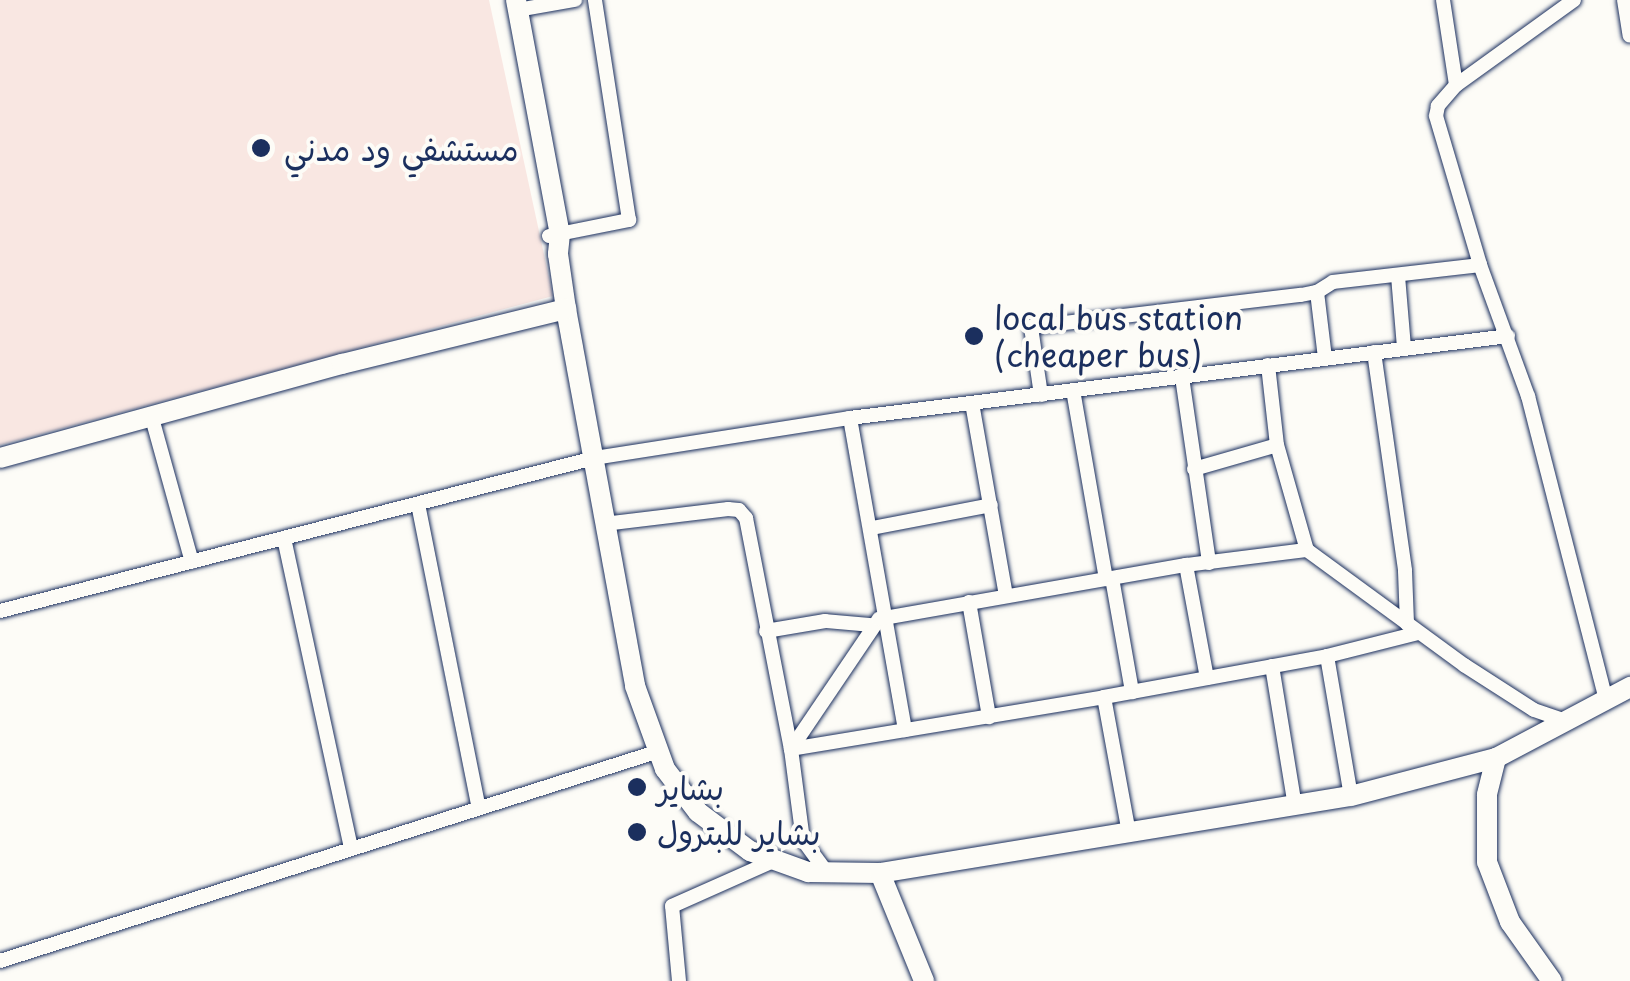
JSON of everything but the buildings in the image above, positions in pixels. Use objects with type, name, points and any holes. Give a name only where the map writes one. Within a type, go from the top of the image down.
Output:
[{"type":"street","points":[[576,0],[512,3],[604,524],[632,673],[656,752],[698,812],[732,840],[771,862],[828,874],[880,872],[1295,806],[1350,796],[1496,758],[1630,687]]},
{"type":"street","points":[[556,241],[629,220],[595,0]]},
{"type":"street","points":[[1443,0],[1456,85]]},
{"type":"street","points":[[1574,0],[1456,85],[1438,106],[1436,116],[1480,265],[1508,336],[1542,447],[1606,700]]},
{"type":"street","points":[[1624,0],[1630,36]]},
{"type":"street","points":[[1041,395],[1031,328],[1317,292],[1333,282],[1480,265]]},
{"type":"street","points":[[1398,276],[1404,348]]},
{"type":"street","points":[[1317,292],[1326,358]]},
{"type":"street","points":[[0,458],[342,364],[566,309]]},
{"type":"street","points":[[0,611],[594,458],[850,418],[1508,336]]},
{"type":"street","points":[[1374,352],[1412,629]]},
{"type":"street","points":[[1268,366],[1277,446],[1307,550],[1412,629],[1534,710],[1564,720]]},
{"type":"street","points":[[1182,378],[1209,562]]},
{"type":"street","points":[[1073,390],[1132,692]]},
{"type":"street","points":[[972,403],[1006,596]]},
{"type":"street","points":[[152,418],[192,562]]},
{"type":"street","points":[[850,418],[905,730]]},
{"type":"street","points":[[1194,469],[1277,446]]},
{"type":"street","points":[[418,504],[479,808]]},
{"type":"street","points":[[872,528],[991,505]]},
{"type":"street","points":[[604,524],[740,510],[746,518],[791,749],[803,840],[828,874]]},
{"type":"street","points":[[284,538],[351,847]]},
{"type":"street","points":[[791,749],[871,625],[886,616],[1186,565],[1307,550]]},
{"type":"street","points":[[1186,565],[1207,678]]},
{"type":"street","points":[[969,602],[989,717]]},
{"type":"street","points":[[766,631],[825,620],[871,625]]},
{"type":"street","points":[[791,749],[1327,656],[1412,629]]},
{"type":"street","points":[[1327,656],[1350,796]]},
{"type":"street","points":[[1272,666],[1295,806]]},
{"type":"street","points":[[1104,697],[1129,833]]},
{"type":"street","points":[[0,961],[656,752]]},
{"type":"street","points":[[1496,758],[1487,795],[1487,862],[1510,922],[1552,981]]},
{"type":"street","points":[[680,981],[672,906],[771,862]]},
{"type":"street","points":[[880,872],[924,981]]},
{"type":"shaded area","name":"مستشفي ود مدني","points":[[0,0],[489,0],[553,296],[0,445]]},
{"type":"place","name":"مستشفي ود مدني","points":[[261,148]]},
{"type":"place","name":"local bus station (cheaper bus)","points":[[974,336]]},
{"type":"place","name":"بشاير","points":[[637,787]]},
{"type":"place","name":"بشاير للبترول","points":[[637,832]]}]
